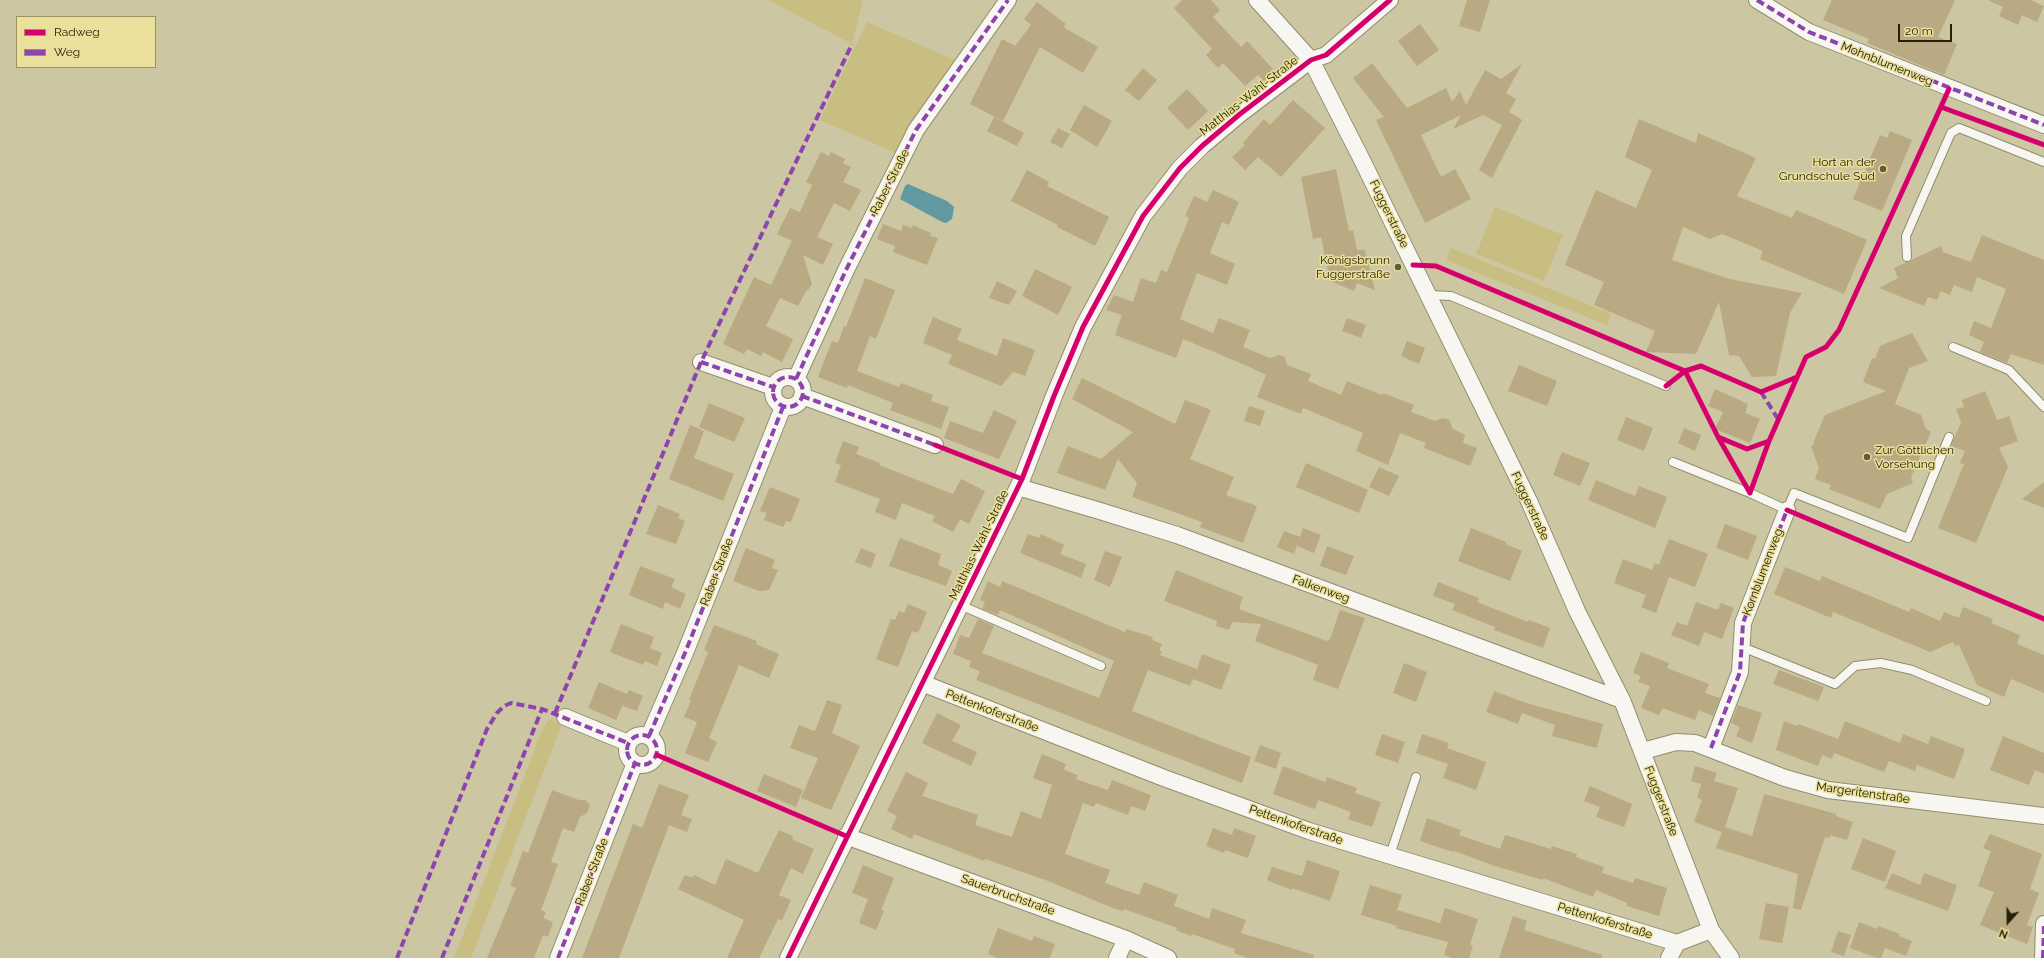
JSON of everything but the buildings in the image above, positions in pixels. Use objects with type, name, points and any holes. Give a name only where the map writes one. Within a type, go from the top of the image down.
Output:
[{"type":"street","name":"Raber Straße","points":[[796,379],[846,270],[916,130],[1008,0]]},
{"type":"street","name":"Fuggerstraße","points":[[1257,0],[1311,60],[1428,295],[1529,501],[1577,611],[1622,700],[1711,930],[1731,958]]},
{"type":"street","name":"Matthias-Wahl-Straße","points":[[788,958],[846,836],[1018,487],[1077,340],[1143,216],[1180,168],[1202,146],[1240,114],[1311,60],[1326,55],[1390,0]]},
{"type":"street","name":"Mohnblumenweg","points":[[1757,0],[1809,32],[2044,125]]},
{"type":"street","points":[[701,362],[773,387]]},
{"type":"street","points":[[786,377],[796,379],[802,387],[801,401],[793,407],[783,407],[775,401],[772,396],[773,387],[781,378],[786,377]]},
{"type":"street","points":[[802,396],[935,445]]},
{"type":"street","name":"Raber Straße","points":[[648,736],[685,653],[783,407]]},
{"type":"street","name":"Falkenweg","points":[[1018,487],[1177,535],[1622,700]]},
{"type":"street","name":"Kornblumenweg","points":[[1711,748],[1740,672],[1743,623],[1787,510]]},
{"type":"street","name":"Pettenkoferstraße","points":[[922,683],[1213,796],[1309,831],[1677,943]]},
{"type":"street","points":[[565,717],[628,743]]},
{"type":"street","points":[[640,734],[648,736],[656,744],[657,754],[655,758],[647,764],[635,763],[629,758],[627,753],[628,743],[635,736],[640,734]]},
{"type":"street","name":"Margeritenstraße","points":[[1643,751],[1676,742],[1695,743],[1785,778],[1828,790],[2044,816]]},
{"type":"street","name":"Raber Straße","points":[[558,958],[635,763]]},
{"type":"street","name":"Sauerbruchstraße","points":[[846,836],[1126,939],[1168,958]]},
{"type":"street","points":[[2043,958],[2044,924]]},
{"type":"street","points":[[1669,958],[1677,943],[1711,930]]},
{"type":"street","points":[[1118,958],[1126,939]]},
{"type":"lane","points":[[1908,257],[1906,236],[1951,134],[1959,128],[2044,162]]},
{"type":"lane","points":[[1428,295],[1451,296],[1666,386]]},
{"type":"lane","points":[[1953,347],[2009,370],[2044,407]]},
{"type":"lane","points":[[1673,462],[1750,493],[1787,510],[1794,493],[1908,538],[1949,438]]},
{"type":"lane","points":[[960,606],[1101,666]]},
{"type":"lane","points":[[1742,647],[1835,684],[1855,666],[1881,663],[1912,670],[1986,701]]},
{"type":"lane","points":[[1390,855],[1416,777]]},
{"type":"shaded area","points":[[768,0],[863,0],[852,44]]},
{"type":"shaded area","points":[[867,22],[964,64],[903,156],[820,120]]},
{"type":"shaded area","points":[[1495,207],[1563,235],[1544,281],[1476,254]]},
{"type":"shaded area","points":[[1451,248],[1611,314],[1607,325],[1446,260]]},
{"type":"shaded area","points":[[550,719],[562,724],[471,958],[454,958],[543,728]]},
{"type":"water","points":[[908,184],[947,201],[954,207],[952,219],[946,223],[942,222],[900,199],[905,186]]},
{"type":"marked path","points":[[796,379],[846,270],[916,130],[1008,0]]},
{"type":"marked path","points":[[1757,0],[1809,32],[2044,125]]},
{"type":"marked path","points":[[555,713],[701,362],[852,44]]},
{"type":"marked path","points":[[701,362],[773,387]]},
{"type":"marked path","points":[[788,377],[799,381],[803,392],[799,403],[788,407],[777,403],[773,392],[777,381],[788,377]]},
{"type":"marked path","points":[[1761,392],[1778,419]]},
{"type":"marked path","points":[[802,396],[938,446]]},
{"type":"marked path","points":[[649,736],[685,653],[783,407]]},
{"type":"marked path","points":[[1711,748],[1740,672],[1743,623],[1787,510],[1789,511]]},
{"type":"marked path","points":[[397,958],[487,729],[497,713],[504,706],[511,703],[542,709],[628,743]]},
{"type":"marked path","points":[[442,958],[542,709]]},
{"type":"marked path","points":[[642,735],[653,739],[657,750],[653,761],[642,765],[631,761],[627,750],[631,739],[642,735]]},
{"type":"marked path","points":[[558,958],[635,763]]},
{"type":"marked path","points":[[2043,958],[2044,924]]},
{"type":"cycle path","points":[[788,958],[1022,479],[1054,396],[1083,327],[1143,216],[1180,168],[1202,146],[1240,114],[1311,60],[1326,55],[1390,0]]},
{"type":"cycle path","points":[[1750,493],[1769,441],[1806,357],[1826,347],[1839,330],[1949,89]]},
{"type":"cycle path","points":[[1941,107],[2044,145]]},
{"type":"cycle path","points":[[1413,265],[1436,266],[1685,371],[1718,437],[1750,493]]},
{"type":"cycle path","points":[[1666,386],[1685,371],[1701,366],[1761,392],[1797,377]]},
{"type":"cycle path","points":[[1718,437],[1747,449],[1769,441]]},
{"type":"cycle path","points":[[935,445],[1022,479]]},
{"type":"cycle path","points":[[1787,510],[2044,619]]},
{"type":"cycle path","points":[[657,755],[846,836]]},
{"type":"place","name":"Hort an der Grundschule Süd","points":[[1883,169]]},
{"type":"place","name":"Königsbrunn Fuggerstraße","points":[[1398,267]]},
{"type":"place","name":"Zur Göttlichen Vorsehung","points":[[1867,457]]}]
